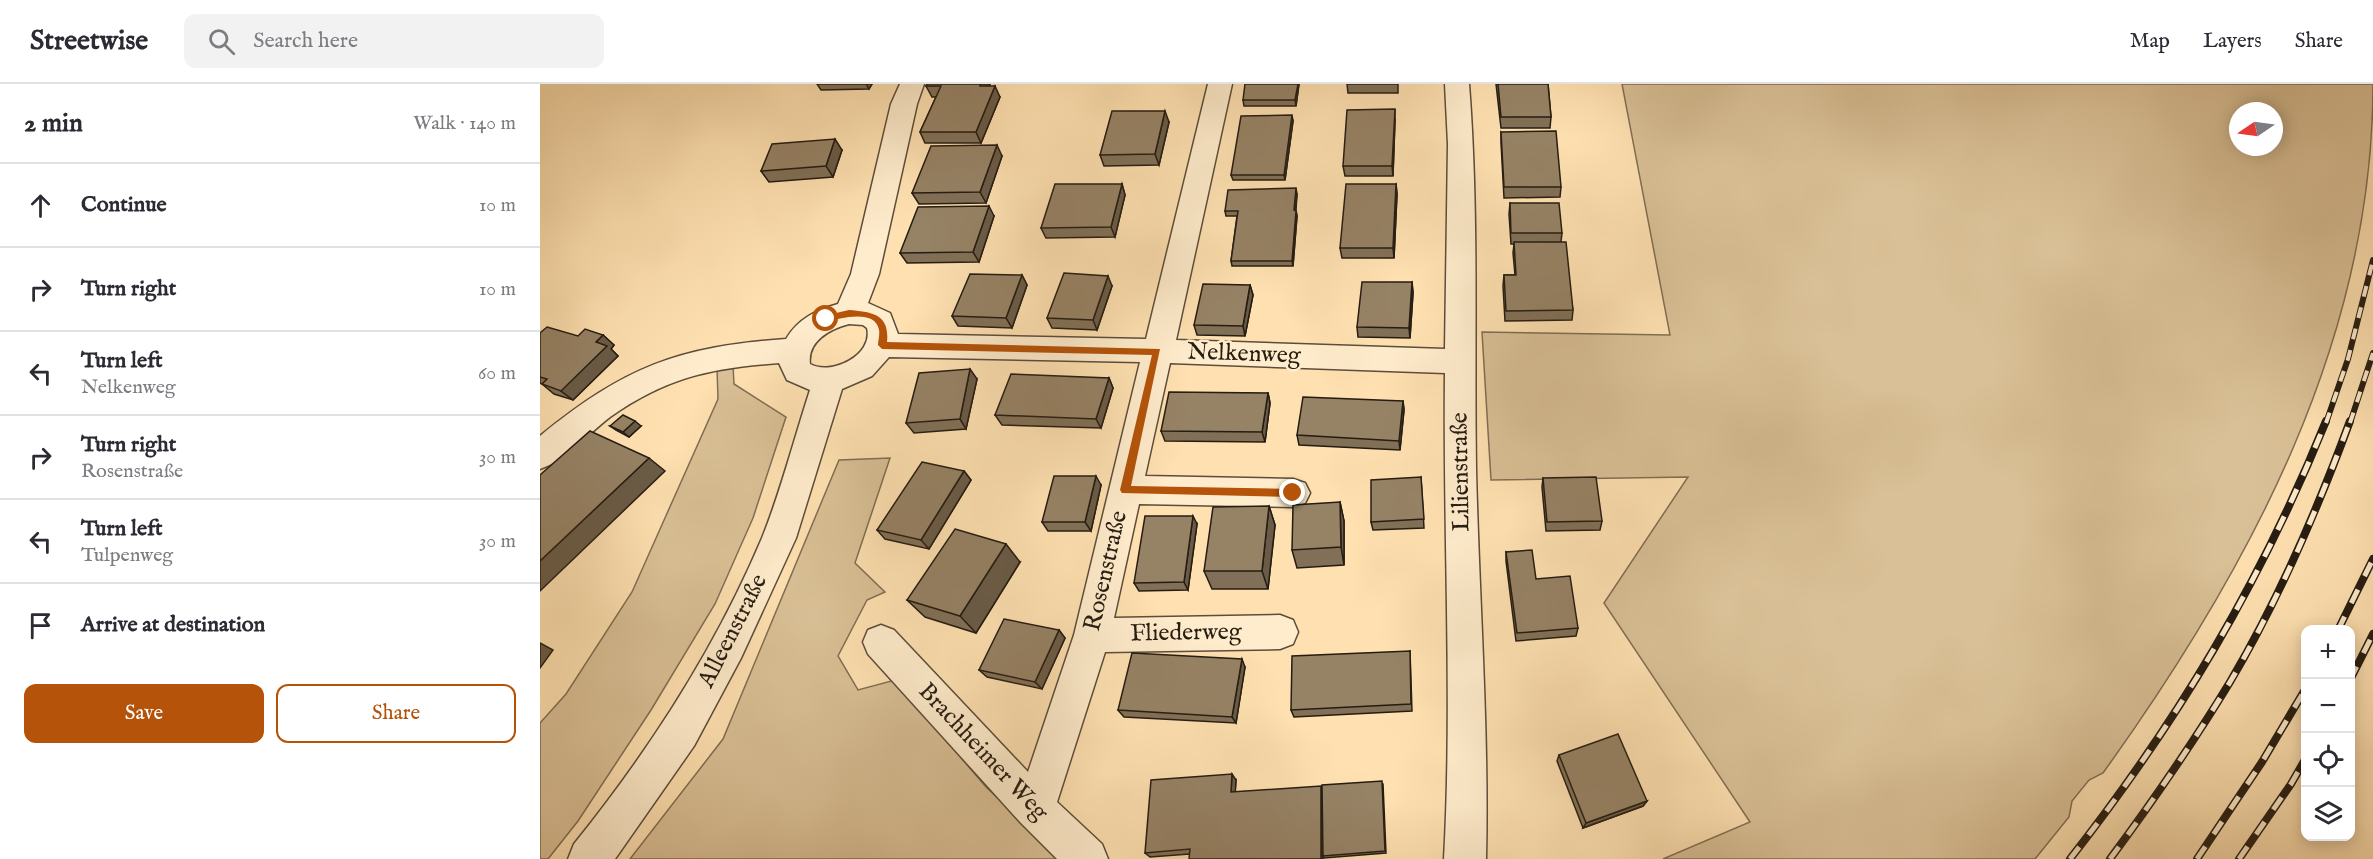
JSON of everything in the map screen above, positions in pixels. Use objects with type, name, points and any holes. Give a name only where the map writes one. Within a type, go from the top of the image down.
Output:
[{"type":"street","points":[[849,313],[865,274],[904,104],[912,84]]},
{"type":"street","name":"Rosenstraße","points":[[1035,809],[1092,635],[1220,84]]},
{"type":"street","name":"Lilienstraße","points":[[1457,84],[1461,144],[1460,469],[1468,784],[1465,859]]},
{"type":"street","points":[[849,313],[869,315],[879,321],[884,331],[882,345],[870,362],[858,371],[829,380],[804,375],[796,368],[793,359],[794,350],[801,337],[812,326],[826,319],[849,313]]},
{"type":"street","name":"Nelkenweg","points":[[882,345],[1157,351],[1461,362]]},
{"type":"street","points":[[540,455],[587,415],[625,390],[668,370],[696,362],[794,350]]},
{"type":"street","name":"Alleenstraße","points":[[589,859],[680,733],[728,646],[779,538],[829,380]]},
{"type":"street","points":[[1125,490],[1293,493]]},
{"type":"street","name":"Fliederweg","points":[[1092,635],[1280,632]]},
{"type":"street","name":"Brachheimer Weg","points":[[881,642],[1035,809],[1087,859]]},
{"type":"shaded area","points":[[1622,84],[2373,84],[2367,179],[2351,272],[2326,361],[2293,449],[2253,534],[2207,616],[2157,696],[2103,773],[2089,780],[2072,801],[2069,817],[2035,859],[1663,859],[1750,822],[1604,603],[1688,477],[1491,480],[1482,332],[1670,335]]},
{"type":"shaded area","points":[[733,365],[734,384],[786,417],[753,518],[715,604],[651,710],[578,821],[548,859],[540,859],[540,723],[566,694],[632,592],[718,399],[717,368]]},
{"type":"shaded area","points":[[890,458],[855,563],[885,592],[867,600],[838,656],[858,690],[895,680],[986,787],[1063,859],[630,859],[723,739],[839,460]]},
{"type":"building","points":[[927,84],[995,86],[976,132],[920,132],[941,86],[926,86]]},
{"type":"building","points":[[1245,84],[1298,84],[1295,100],[1243,100]]},
{"type":"building","points":[[1498,84],[1548,84],[1551,117],[1501,117]]},
{"type":"building","points":[[1395,109],[1392,166],[1343,166],[1347,110]]},
{"type":"building","points":[[1112,111],[1165,111],[1155,154],[1100,155]]},
{"type":"building","points":[[1292,115],[1284,175],[1231,175],[1241,116]]},
{"type":"building","points":[[1556,131],[1561,187],[1504,187],[1501,132]]},
{"type":"building","points":[[835,139],[826,166],[761,171],[772,144]]},
{"type":"building","points":[[997,145],[980,192],[912,193],[931,146]]},
{"type":"building","points":[[1055,184],[1122,184],[1111,227],[1041,228]]},
{"type":"building","points":[[1346,184],[1396,184],[1393,248],[1340,248]]},
{"type":"building","points":[[1296,188],[1292,261],[1231,261],[1238,211],[1225,211],[1228,190]]},
{"type":"building","points":[[1510,203],[1559,203],[1562,233],[1511,233]]},
{"type":"building","points":[[989,206],[973,252],[900,253],[918,207]]},
{"type":"building","points":[[1514,242],[1566,242],[1573,310],[1506,311],[1504,275],[1516,275]]},
{"type":"building","points":[[1064,273],[1108,276],[1093,320],[1047,318]]},
{"type":"building","points":[[970,274],[1022,275],[1006,318],[952,316]]},
{"type":"building","points":[[1362,282],[1412,282],[1409,328],[1357,327]]},
{"type":"building","points":[[1203,284],[1250,285],[1243,326],[1194,325]]},
{"type":"building","points":[[547,327],[578,336],[585,329],[603,335],[596,342],[607,346],[561,391],[542,384],[547,379],[540,377],[540,333]]},
{"type":"building","points":[[970,369],[960,419],[906,423],[919,373]]},
{"type":"building","points":[[1011,374],[1109,378],[1096,419],[995,415]]},
{"type":"building","points":[[1169,392],[1268,393],[1262,432],[1161,431]]},
{"type":"building","points":[[1303,397],[1403,401],[1399,441],[1297,435]]},
{"type":"building","points":[[623,415],[635,421],[623,432],[610,426]]},
{"type":"building","points":[[590,431],[649,458],[540,561],[540,475]]},
{"type":"building","points":[[922,462],[964,471],[921,540],[877,530]]},
{"type":"building","points":[[1054,476],[1096,476],[1085,522],[1042,522]]},
{"type":"building","points":[[1421,477],[1424,519],[1371,522],[1371,480]]},
{"type":"building","points":[[1596,477],[1602,521],[1547,522],[1543,478]]},
{"type":"building","points":[[1340,502],[1341,547],[1292,550],[1293,505]]},
{"type":"building","points":[[1269,506],[1262,571],[1204,571],[1213,507]]},
{"type":"building","points":[[1145,516],[1193,516],[1184,582],[1134,583]]},
{"type":"building","points":[[955,529],[1006,544],[960,616],[907,600]]},
{"type":"building","points":[[1532,550],[1536,579],[1570,576],[1578,628],[1517,633],[1506,552]]},
{"type":"building","points":[[1004,619],[1059,630],[1035,682],[979,670]]},
{"type":"building","points":[[1410,651],[1411,704],[1291,710],[1292,656]]},
{"type":"building","points":[[1132,653],[1242,659],[1232,717],[1118,710]]},
{"type":"building","points":[[1618,734],[1647,801],[1586,823],[1559,755]]},
{"type":"building","points":[[1232,774],[1231,792],[1321,786],[1321,859],[1189,859],[1190,849],[1145,853],[1151,780]]},
{"type":"building","points":[[1382,781],[1385,851],[1323,856],[1322,785]]},
{"type":"railway","points":[[2326,423],[2348,359],[2373,260]]},
{"type":"railway","points":[[2350,423],[2373,353]]},
{"type":"railway","points":[[2070,859],[2146,755],[2214,649],[2273,539],[2326,421]]},
{"type":"railway","points":[[2110,859],[2187,750],[2248,651],[2296,554],[2350,421]]},
{"type":"railway","points":[[2340,625],[2373,559]]},
{"type":"railway","points":[[2350,679],[2373,634]]},
{"type":"railway","points":[[2197,859],[2262,762],[2301,696]]},
{"type":"railway","points":[[2239,859],[2301,767]]},
{"type":"route","points":[[826,319],[849,313],[869,315],[879,321],[884,331],[882,345],[1157,351],[1125,490],[1293,493]]}]
